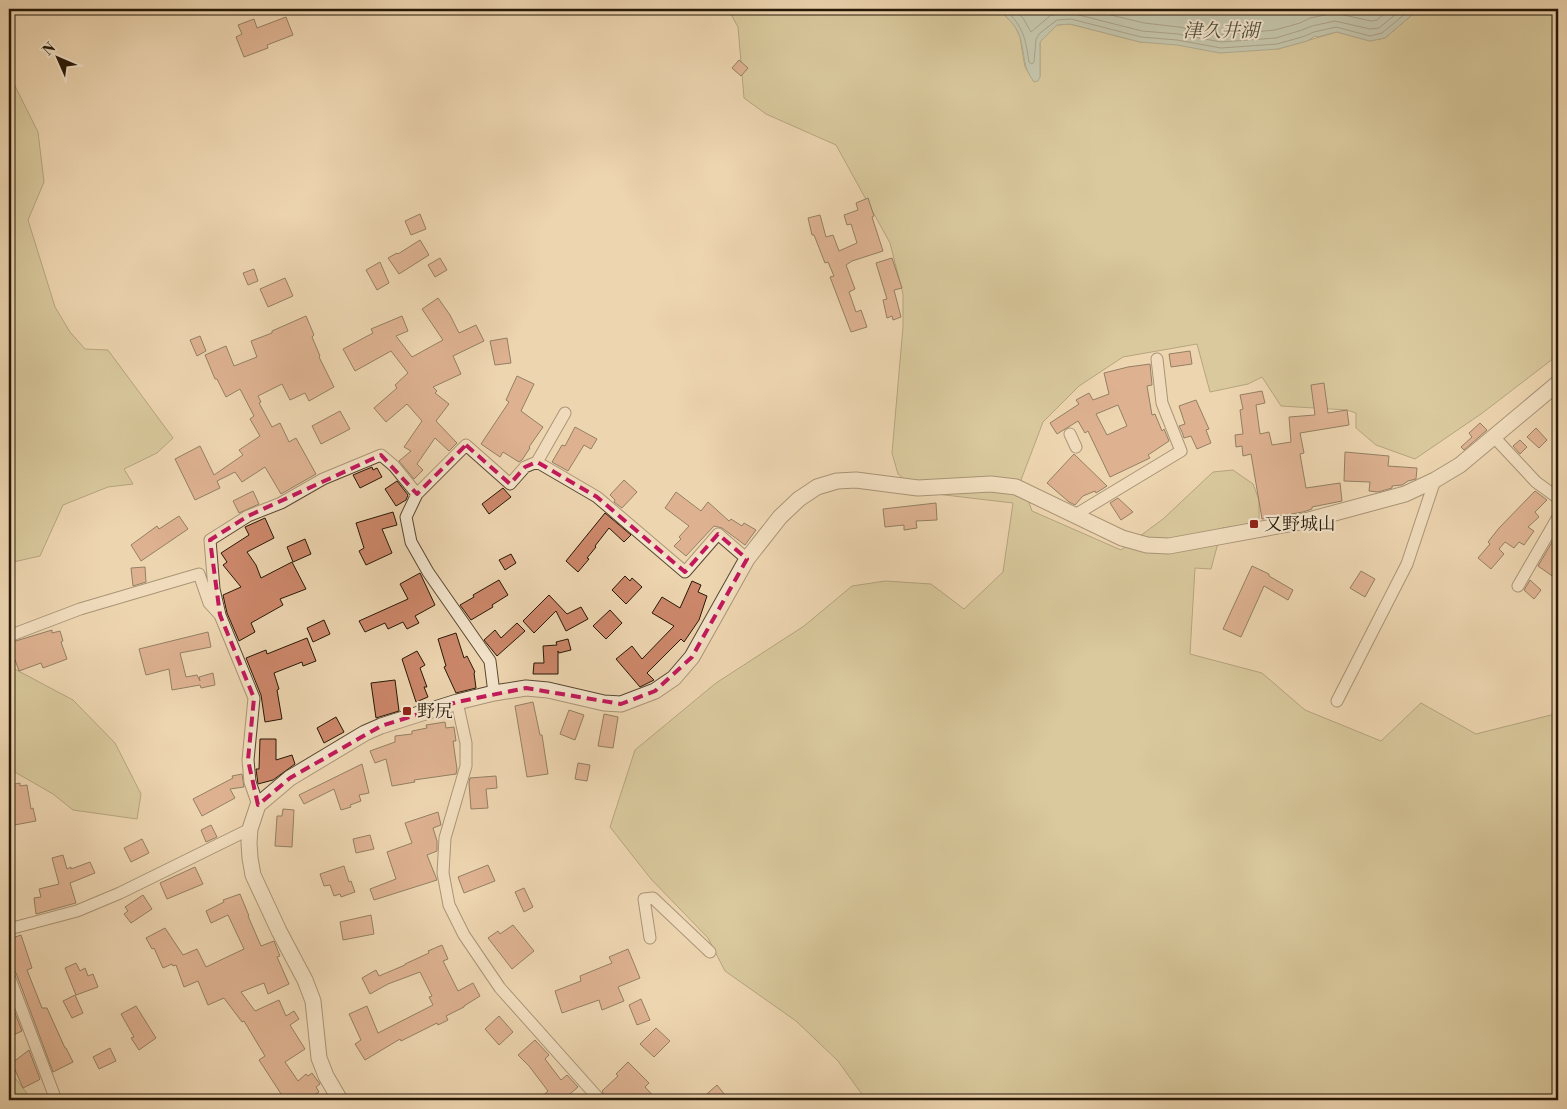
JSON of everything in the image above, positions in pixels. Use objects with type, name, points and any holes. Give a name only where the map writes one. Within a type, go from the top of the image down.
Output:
[{"type":"street","points":[[1076,515],[1181,451],[1162,403],[1158,359]]},
{"type":"street","points":[[340,1100],[326,1076],[320,1058],[313,1001],[305,980],[279,931],[253,875],[248,843],[250,829],[258,804],[290,778],[365,733],[381,726],[457,702],[526,688],[548,690],[604,703],[621,704],[655,691],[674,678],[692,658],[747,559],[780,517],[799,499],[817,487],[837,480],[856,480],[918,488],[991,484],[1016,487],[1122,538],[1147,545],[1169,546],[1202,542],[1305,521],[1405,494],[1460,466],[1558,383]]},
{"type":"street","points":[[494,693],[490,660],[438,586],[411,542],[406,516],[417,494],[466,445],[510,484],[525,467],[537,462],[565,413]]},
{"type":"street","points":[[1070,434],[1076,447]]},
{"type":"street","points":[[1494,437],[1536,482],[1558,498]]},
{"type":"street","points":[[258,804],[250,782],[248,760],[254,698],[220,615],[214,589],[210,540],[248,516],[281,503],[324,479],[381,455],[394,466],[417,494]]},
{"type":"street","points":[[537,462],[596,497],[685,572],[718,534],[747,559]]},
{"type":"street","points":[[1337,701],[1407,564],[1435,480]]},
{"type":"street","points":[[1518,586],[1558,517]]},
{"type":"street","points":[[9,636],[80,609],[199,574],[209,603],[220,615]]},
{"type":"street","points":[[457,702],[466,743],[466,766],[445,838],[443,873],[449,905],[464,936],[500,988],[600,1100]]},
{"type":"street","points":[[9,929],[77,911],[120,893],[250,829]]},
{"type":"street","points":[[650,938],[644,899],[653,898],[710,952]]},
{"type":"street","points":[[9,976],[56,1100]]},
{"type":"highlighted area","points":[[466,445],[510,484],[525,467],[537,462],[597,497],[685,572],[718,534],[747,559],[692,657],[655,691],[621,704],[526,688],[457,702],[381,726],[290,778],[258,805],[248,760],[254,698],[220,615],[210,540],[248,516],[381,455],[417,494]]},
{"type":"shaded area","points":[[728,9],[998,9],[1014,24],[1020,37],[1025,67],[1034,82],[1040,77],[1040,42],[1057,25],[1070,24],[1140,42],[1278,49],[1337,32],[1370,41],[1385,38],[1419,9],[1558,9],[1558,355],[1481,414],[1415,459],[1376,445],[1356,428],[1356,413],[1347,410],[1281,406],[1262,377],[1248,384],[1210,392],[1197,344],[1123,357],[1079,386],[1043,422],[1021,480],[1032,511],[1121,550],[1163,519],[1213,472],[1233,470],[1253,484],[1259,500],[1259,523],[1222,528],[1211,569],[1195,568],[1190,654],[1262,673],[1305,710],[1381,741],[1421,703],[1476,734],[1555,714],[1558,711],[1558,1100],[866,1100],[838,1061],[796,1021],[725,971],[708,938],[651,879],[610,827],[635,750],[716,683],[804,626],[852,586],[885,581],[931,584],[964,609],[1003,572],[1013,503],[919,492],[898,474],[892,453],[903,327],[903,294],[890,243],[836,145],[766,114],[744,98],[738,27]]},
{"type":"shaded area","points":[[9,74],[38,132],[44,182],[28,220],[55,307],[70,332],[85,349],[108,350],[173,438],[157,453],[124,469],[133,484],[108,487],[63,505],[40,556],[9,563]]},
{"type":"shaded area","points":[[9,666],[73,700],[115,743],[141,794],[137,819],[73,810],[53,794],[13,771],[9,771]]},
{"type":"shaded area","points":[[9,1070],[32,1100],[9,1100]]},
{"type":"water","name":"津久井湖","points":[[998,9],[1419,9],[1385,38],[1370,41],[1337,32],[1315,36],[1307,41],[1278,49],[1220,53],[1177,45],[1140,42],[1070,24],[1057,25],[1040,42],[1040,77],[1038,81],[1034,82],[1026,65],[1018,33],[1011,21]]},
{"type":"building","points":[[286,17],[293,35],[267,45],[268,48],[244,57],[236,37],[242,34],[238,25],[254,19],[257,28]]},
{"type":"building","points":[[739,60],[748,68],[741,76],[732,68]]},
{"type":"building","points":[[868,198],[883,251],[852,261],[846,265],[855,289],[849,292],[856,312],[861,310],[867,327],[851,332],[830,277],[834,276],[828,262],[825,263],[814,235],[812,235],[808,218],[820,215],[826,237],[833,235],[839,251],[857,243],[851,224],[847,225],[844,215],[858,210],[856,203]]},
{"type":"building","points":[[420,214],[426,229],[411,235],[405,221]]},
{"type":"building","points":[[420,240],[429,255],[399,274],[388,258]]},
{"type":"building","points":[[440,258],[447,270],[435,277],[428,265]]},
{"type":"building","points":[[892,258],[902,288],[894,290],[901,317],[893,320],[892,316],[887,318],[883,300],[887,299],[876,263]]},
{"type":"building","points":[[380,262],[389,283],[377,290],[366,270]]},
{"type":"building","points":[[254,269],[258,281],[248,285],[243,273]]},
{"type":"building","points":[[285,278],[293,296],[268,307],[260,289]]},
{"type":"building","points":[[438,298],[450,315],[459,333],[476,325],[484,341],[453,356],[461,374],[433,387],[437,391],[435,393],[449,404],[436,421],[457,443],[449,451],[435,438],[417,464],[423,470],[414,479],[399,461],[411,451],[404,447],[422,421],[407,404],[386,422],[374,408],[397,388],[395,385],[408,373],[391,351],[355,371],[343,349],[373,333],[371,329],[402,316],[408,331],[396,336],[412,357],[443,340],[422,309]]},
{"type":"building","points":[[306,316],[314,335],[312,337],[319,357],[334,387],[309,401],[305,393],[290,400],[282,384],[258,396],[261,402],[259,403],[272,427],[280,423],[289,442],[296,438],[316,474],[281,494],[265,467],[242,482],[235,472],[217,481],[220,488],[195,500],[175,459],[200,446],[214,475],[243,455],[239,450],[260,436],[250,419],[254,416],[240,389],[226,397],[217,379],[215,379],[205,355],[226,346],[234,366],[257,357],[251,341]]},
{"type":"building","points":[[200,336],[206,351],[197,356],[190,340]]},
{"type":"building","points":[[507,338],[511,363],[495,365],[490,341]]},
{"type":"building","points":[[1190,351],[1192,364],[1171,367],[1169,354]]},
{"type":"building","points":[[1150,364],[1152,385],[1147,386],[1152,415],[1155,414],[1162,431],[1164,429],[1169,441],[1148,455],[1150,458],[1110,477],[1088,431],[1085,433],[1078,421],[1057,434],[1050,423],[1079,404],[1076,400],[1089,393],[1093,400],[1109,394],[1104,373]],"holes":[[[1118,405],[1127,426],[1107,435],[1096,414]]]},
{"type":"building","points":[[517,376],[534,384],[521,411],[543,427],[519,462],[503,452],[500,457],[481,444],[509,402],[506,400]]},
{"type":"building","points":[[1324,383],[1328,413],[1347,410],[1349,425],[1300,433],[1304,453],[1300,454],[1306,488],[1340,483],[1342,501],[1312,507],[1312,509],[1303,512],[1262,519],[1251,454],[1243,456],[1242,446],[1236,447],[1235,435],[1243,434],[1240,410],[1243,409],[1240,395],[1262,391],[1265,403],[1256,405],[1260,434],[1269,432],[1272,445],[1291,442],[1289,417],[1315,415],[1311,385]]},
{"type":"building","points":[[1196,400],[1209,429],[1206,430],[1211,443],[1197,449],[1191,436],[1184,438],[1179,426],[1185,424],[1179,406]]},
{"type":"building","points":[[340,411],[350,429],[321,444],[312,426]]},
{"type":"building","points":[[1480,423],[1487,430],[1464,450],[1461,447],[1472,437],[1469,433]]},
{"type":"building","points":[[575,427],[597,439],[591,449],[584,445],[568,471],[552,462],[562,445],[565,446]]},
{"type":"building","points":[[1536,428],[1547,440],[1539,448],[1527,437]]},
{"type":"building","points":[[1520,440],[1527,447],[1520,454],[1513,446]]},
{"type":"building","points":[[1345,452],[1389,456],[1388,466],[1417,468],[1416,479],[1378,492],[1369,491],[1370,482],[1344,481]]},
{"type":"building","points":[[1074,454],[1107,486],[1096,493],[1095,491],[1083,496],[1075,505],[1047,483]]},
{"type":"building","points":[[372,467],[373,470],[377,468],[382,477],[360,488],[353,475]]},
{"type":"building","points":[[624,480],[637,492],[622,508],[614,502],[615,500],[610,495]]},
{"type":"building","points":[[397,481],[408,495],[406,500],[396,506],[385,489]]},
{"type":"building","points":[[503,488],[511,497],[489,514],[482,504]]},
{"type":"building","points":[[253,491],[259,504],[239,513],[233,501]]},
{"type":"building","points":[[1535,491],[1547,500],[1535,512],[1539,517],[1528,527],[1534,531],[1524,545],[1519,542],[1514,548],[1505,542],[1499,549],[1504,554],[1491,569],[1478,558],[1490,544],[1488,542],[1499,528]]},
{"type":"building","points":[[676,492],[701,511],[708,502],[729,521],[731,519],[742,526],[744,523],[756,530],[745,545],[722,528],[714,526],[686,556],[674,546],[689,526],[665,508]]},
{"type":"building","points":[[1118,498],[1133,512],[1121,520],[1110,503]]},
{"type":"building","points":[[936,503],[937,520],[916,521],[917,528],[904,530],[904,525],[885,527],[883,509]]},
{"type":"building","points":[[393,512],[397,525],[382,529],[392,553],[366,565],[359,551],[364,548],[356,523]]},
{"type":"building","points":[[605,513],[631,535],[624,542],[609,528],[587,558],[589,559],[578,572],[566,561]]},
{"type":"building","points":[[179,516],[188,529],[141,561],[131,545],[157,526],[159,529]]},
{"type":"building","points":[[265,518],[274,538],[247,552],[256,565],[261,578],[292,562],[306,589],[280,599],[283,605],[251,623],[255,632],[239,641],[227,613],[223,595],[241,587],[223,565],[227,562],[221,553],[249,535],[245,527]]},
{"type":"building","points":[[1558,532],[1558,580],[1538,566]]},
{"type":"building","points":[[305,539],[311,554],[293,562],[287,547]]},
{"type":"building","points":[[511,554],[516,563],[505,570],[499,560]]},
{"type":"building","points":[[1252,566],[1269,574],[1269,576],[1293,590],[1288,600],[1264,586],[1241,637],[1223,629]]},
{"type":"building","points":[[145,567],[146,582],[133,586],[131,568]]},
{"type":"building","points":[[1361,571],[1375,579],[1365,597],[1350,588]]},
{"type":"building","points":[[420,573],[435,605],[415,616],[419,623],[407,629],[403,622],[388,629],[385,623],[365,632],[359,621],[408,599],[400,584]]},
{"type":"building","points":[[625,576],[630,581],[632,578],[642,587],[626,604],[612,590]]},
{"type":"building","points":[[499,580],[508,595],[492,605],[493,607],[471,620],[460,605]]},
{"type":"building","points":[[1530,580],[1541,590],[1534,599],[1524,590]]},
{"type":"building","points":[[692,581],[701,585],[698,592],[707,596],[699,620],[684,642],[681,639],[647,673],[654,680],[640,687],[616,659],[632,646],[642,659],[674,626],[652,613],[662,597],[680,608]]},
{"type":"building","points":[[549,595],[567,614],[581,607],[588,619],[566,631],[556,611],[534,633],[523,621]]},
{"type":"building","points":[[610,610],[622,623],[606,639],[593,626]]},
{"type":"building","points":[[324,620],[330,634],[313,642],[307,628]]},
{"type":"building","points":[[517,623],[525,631],[497,656],[484,640],[495,630],[501,638]]},
{"type":"building","points":[[52,630],[52,633],[60,631],[63,641],[61,642],[67,659],[43,668],[41,663],[19,671],[9,643]]},
{"type":"building","points":[[208,632],[211,647],[180,653],[186,677],[197,675],[200,681],[199,677],[213,673],[215,685],[201,688],[200,685],[172,690],[169,669],[146,675],[139,649]]},
{"type":"building","points":[[456,633],[464,658],[467,656],[475,672],[476,688],[456,693],[444,667],[446,666],[438,639]]},
{"type":"building","points":[[307,638],[316,661],[303,666],[302,662],[274,673],[279,689],[277,690],[282,719],[265,722],[261,695],[246,658],[266,650],[267,654]]},
{"type":"building","points":[[568,639],[571,650],[559,653],[558,651],[558,674],[533,674],[534,663],[544,663],[543,646],[557,645],[556,642]]},
{"type":"building","points":[[417,651],[425,665],[420,668],[427,687],[424,687],[428,697],[416,702],[402,659]]},
{"type":"building","points":[[395,680],[399,711],[376,718],[371,683]]},
{"type":"building","points":[[533,702],[540,735],[542,735],[548,774],[527,777],[515,706]]},
{"type":"building","points":[[569,710],[584,715],[575,740],[560,734]]},
{"type":"building","points":[[604,714],[618,717],[613,748],[598,746]]},
{"type":"building","points":[[336,717],[344,732],[324,743],[317,728]]},
{"type":"building","points":[[445,722],[446,728],[454,727],[456,741],[453,741],[456,774],[414,780],[415,782],[392,786],[386,759],[375,763],[370,751],[395,742],[395,736],[412,734],[412,731],[427,728],[426,725]]},
{"type":"building","points":[[260,739],[276,739],[276,760],[292,755],[295,764],[273,780],[258,784],[256,769],[259,769]]},
{"type":"building","points":[[578,763],[590,765],[587,781],[575,779]]},
{"type":"building","points":[[362,764],[369,793],[359,795],[361,801],[341,810],[334,789],[304,804],[299,795]]},
{"type":"building","points":[[242,774],[244,787],[230,789],[235,798],[202,816],[193,799],[233,778],[232,776]]},
{"type":"building","points":[[496,776],[497,788],[486,789],[488,808],[471,809],[470,778]]},
{"type":"building","points":[[20,783],[20,786],[27,785],[31,809],[33,808],[36,821],[9,826],[9,785]]},
{"type":"building","points":[[283,809],[294,810],[292,847],[275,846],[277,816],[282,816]]},
{"type":"building","points":[[438,812],[441,825],[433,828],[437,841],[437,851],[427,855],[437,880],[374,900],[370,889],[396,879],[387,852],[412,843],[405,823]]},
{"type":"building","points":[[211,825],[217,837],[206,842],[201,830]]},
{"type":"building","points":[[370,835],[374,849],[356,853],[353,839]]},
{"type":"building","points":[[142,839],[149,853],[131,862],[124,848]]},
{"type":"building","points":[[63,855],[67,869],[90,862],[95,873],[70,883],[76,903],[36,914],[34,898],[41,897],[39,889],[59,884],[52,858]]},
{"type":"building","points":[[488,865],[495,881],[464,893],[458,877]]},
{"type":"building","points":[[344,866],[349,882],[351,881],[355,892],[341,897],[340,894],[334,896],[330,885],[324,886],[320,874]]},
{"type":"building","points":[[195,867],[203,884],[167,899],[160,883]]},
{"type":"building","points":[[524,888],[533,907],[524,912],[515,892]]},
{"type":"building","points":[[240,894],[261,946],[274,941],[280,956],[277,957],[289,984],[268,994],[264,983],[241,992],[255,1011],[279,1000],[286,1016],[294,1011],[299,1019],[290,1025],[305,1049],[285,1062],[298,1081],[306,1074],[308,1076],[312,1073],[320,1084],[316,1087],[319,1092],[307,1100],[285,1100],[259,1060],[265,1056],[244,1021],[242,1022],[224,998],[208,1005],[198,981],[184,987],[176,965],[173,966],[172,964],[163,968],[154,948],[152,949],[146,938],[165,928],[183,955],[197,949],[206,967],[244,949],[228,915],[211,923],[206,911],[224,902],[223,900]]},
{"type":"building","points":[[143,895],[152,909],[131,923],[124,914],[128,911],[125,907]]},
{"type":"building","points":[[371,915],[374,934],[343,940],[340,922]]},
{"type":"building","points":[[513,925],[534,951],[512,969],[488,938],[498,931],[500,934]]},
{"type":"building","points":[[21,935],[32,968],[27,970],[42,1008],[47,1008],[73,1062],[53,1072],[16,973],[9,963],[14,960],[9,939]]},
{"type":"building","points":[[442,945],[448,959],[443,961],[458,991],[473,983],[480,996],[446,1016],[448,1020],[438,1025],[437,1023],[401,1041],[400,1039],[365,1060],[355,1044],[361,1040],[349,1014],[367,1006],[378,1033],[433,1005],[429,997],[432,996],[420,972],[388,984],[370,994],[362,978],[376,970],[379,976],[405,965]]},
{"type":"building","points":[[628,949],[640,978],[618,987],[624,1001],[602,1010],[599,1000],[562,1013],[555,991],[581,981],[580,976],[612,963],[609,957]]},
{"type":"building","points":[[76,963],[80,971],[85,968],[88,976],[93,974],[98,987],[76,995],[65,968]]},
{"type":"building","points":[[75,995],[83,1013],[72,1018],[63,1001]]},
{"type":"building","points":[[641,999],[650,1020],[637,1025],[629,1005]]},
{"type":"building","points":[[9,1000],[22,1031],[9,1037]]},
{"type":"building","points":[[136,1006],[156,1038],[139,1050],[131,1038],[134,1037],[121,1014]]},
{"type":"building","points":[[499,1016],[513,1032],[499,1045],[485,1029]]},
{"type":"building","points":[[656,1028],[670,1041],[654,1057],[640,1044]]},
{"type":"building","points":[[535,1040],[549,1055],[545,1059],[561,1080],[567,1075],[578,1087],[563,1100],[538,1100],[548,1091],[518,1055]]},
{"type":"building","points":[[110,1048],[116,1061],[99,1069],[93,1057]]},
{"type":"building","points":[[29,1050],[40,1079],[23,1088],[12,1063]]},
{"type":"building","points":[[628,1062],[649,1083],[645,1087],[657,1100],[607,1100],[602,1091],[618,1076],[616,1074]]},
{"type":"building","points":[[717,1085],[729,1100],[700,1100]]},
{"type":"place","name":"又野城山","points":[[1254,524]]},
{"type":"place","name":"野尻","points":[[407,711]]}]
